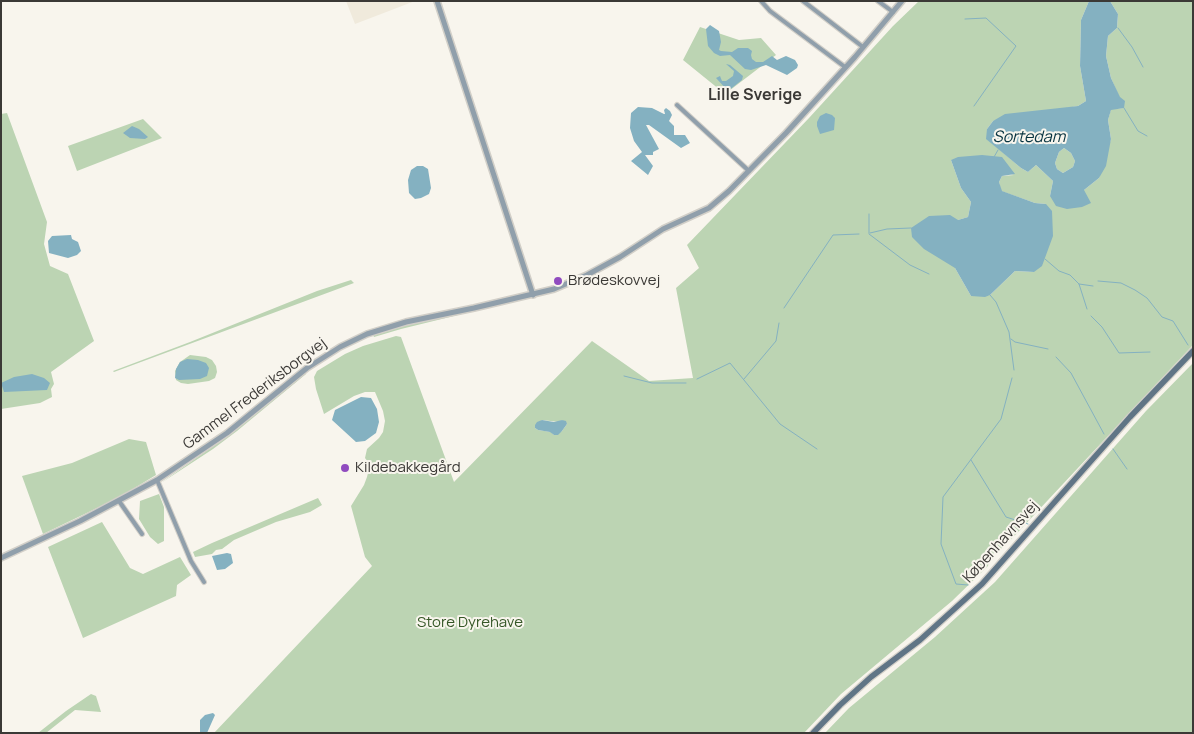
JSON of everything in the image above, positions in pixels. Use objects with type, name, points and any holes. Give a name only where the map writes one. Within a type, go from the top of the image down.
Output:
[{"type":"main road","name":"Københavnsvej","points":[[813,733],[840,705],[920,640],[982,584],[1130,417],[1193,351]]},
{"type":"street","points":[[437,1],[533,295]]},
{"type":"street","points":[[761,1],[770,11],[845,67]]},
{"type":"street","points":[[803,1],[863,47]]},
{"type":"street","points":[[878,1],[893,12]]},
{"type":"street","name":"Gammel Frederiksborgvej","points":[[1,558],[119,501],[157,480],[227,433],[307,368],[340,347],[367,334],[399,324],[554,289],[587,275],[634,249],[663,229],[704,212],[749,171],[863,47],[902,1]]},
{"type":"street","points":[[677,105],[749,171]]},
{"type":"street","points":[[157,480],[191,561],[204,582]]},
{"type":"street","points":[[119,501],[142,534]]},
{"type":"shaded area","points":[[346,1],[415,1],[355,24]]},
{"type":"green space","name":"Store Dyrehave","points":[[919,1],[1089,1],[1081,20],[1080,66],[1086,101],[1078,106],[993,121],[987,129],[987,139],[1021,168],[1028,172],[1036,165],[1053,181],[1050,196],[1084,190],[1099,178],[1111,139],[1108,120],[1111,109],[1124,108],[1111,78],[1106,56],[1108,36],[1117,28],[1118,14],[1110,1],[1193,1],[1193,345],[1005,546],[990,556],[988,566],[952,601],[841,694],[804,733],[214,733],[372,566],[365,557],[351,506],[367,477],[369,469],[365,458],[367,449],[383,432],[385,421],[383,411],[375,392],[365,392],[354,396],[324,414],[314,377],[317,371],[345,354],[363,346],[396,336],[401,337],[454,482],[592,341],[649,381],[693,378],[676,288],[699,268],[687,245],[809,118],[893,26]],"holes":[[[951,160],[1014,175],[1002,176],[999,182],[1001,191],[1035,203],[1046,204],[1034,272],[1015,271],[990,295],[971,296],[955,268],[958,220],[968,217],[971,202],[961,188]],[[542,420],[559,422],[562,420],[567,424],[562,431],[554,435],[551,432],[535,428]]]},
{"type":"green space","points":[[700,27],[739,40],[761,38],[776,55],[725,94],[683,60]]},
{"type":"green space","points":[[7,113],[47,222],[44,244],[50,266],[68,274],[94,341],[51,372],[54,384],[51,389],[52,397],[40,403],[1,409],[1,114]]},
{"type":"green space","points":[[143,119],[162,138],[77,171],[68,146]]},
{"type":"green space","points":[[1064,148],[1071,153],[1075,161],[1073,167],[1063,173],[1057,169],[1055,163],[1059,152]]},
{"type":"green space","points":[[351,280],[354,283],[113,371],[317,291]]},
{"type":"green space","points":[[511,302],[374,337],[373,335],[405,325]]},
{"type":"green space","points":[[190,355],[206,357],[212,360],[217,372],[215,378],[209,381],[188,384],[176,380],[175,371],[180,362]]},
{"type":"green space","points":[[1193,363],[1193,733],[825,733],[849,708],[935,637],[995,582],[1146,411]]},
{"type":"green space","points":[[304,373],[306,374],[237,431],[161,483],[236,430]]},
{"type":"green space","points":[[129,439],[146,442],[156,475],[118,498],[43,534],[22,476],[72,463]]},
{"type":"green space","points":[[159,494],[164,507],[164,541],[158,544],[150,537],[139,519],[140,501]]},
{"type":"green space","points":[[318,498],[322,505],[310,512],[276,522],[234,540],[212,554],[195,557],[193,552]]},
{"type":"green space","points":[[102,522],[130,568],[143,574],[180,557],[191,575],[177,585],[176,596],[83,638],[48,547]]},
{"type":"green space","points":[[91,694],[96,696],[101,712],[75,710],[46,733],[38,733],[66,711]]},
{"type":"water","name":"Sortedam","points":[[1089,1],[1110,1],[1118,14],[1117,28],[1108,36],[1106,56],[1111,78],[1120,97],[1125,101],[1124,108],[1111,110],[1108,120],[1111,139],[1106,166],[1099,178],[1084,190],[1091,203],[1082,207],[1067,209],[1056,206],[1050,196],[1053,181],[1036,165],[1028,172],[986,139],[987,129],[993,121],[1005,114],[1078,106],[1086,101],[1080,66],[1081,20]],"holes":[[[1064,148],[1071,153],[1075,161],[1073,167],[1063,173],[1057,169],[1055,163],[1059,152]]]},
{"type":"water","points":[[710,25],[719,31],[721,42],[719,50],[721,51],[732,52],[738,48],[748,48],[752,51],[752,59],[756,62],[763,62],[772,56],[777,60],[786,56],[795,60],[798,65],[797,68],[787,75],[766,65],[751,70],[745,69],[730,55],[720,56],[714,53],[708,46],[706,29]]},
{"type":"water","points":[[726,64],[743,76],[742,80],[728,91],[716,78],[720,76],[722,81],[726,81],[733,76],[734,71]]},
{"type":"water","points":[[638,107],[652,108],[664,114],[666,108],[672,115],[669,121],[674,126],[674,135],[685,135],[690,143],[681,148],[649,125],[646,125],[659,149],[653,152],[653,155],[645,155],[653,166],[648,175],[631,161],[642,152],[634,141],[630,128],[631,113]]},
{"type":"water","points":[[826,113],[835,118],[834,130],[820,134],[817,122],[820,116]]},
{"type":"water","points":[[132,126],[148,137],[145,139],[130,138],[123,133]]},
{"type":"water","name":"Sortedam","points":[[982,155],[1002,157],[1015,174],[1002,176],[999,182],[1002,191],[1035,203],[1046,204],[1052,211],[1053,236],[1042,266],[1034,272],[1015,271],[990,295],[985,297],[971,296],[955,268],[924,249],[912,237],[911,228],[929,216],[950,215],[958,220],[968,217],[971,202],[961,188],[951,160],[958,157]]},
{"type":"water","points":[[417,166],[423,166],[428,169],[431,188],[429,194],[415,199],[409,193],[408,180],[411,170]]},
{"type":"water","points":[[71,235],[72,239],[78,242],[81,251],[77,255],[68,258],[49,253],[48,241],[52,236]]},
{"type":"water","points":[[187,359],[206,363],[209,368],[207,376],[200,379],[179,380],[175,378],[176,369],[180,362]]},
{"type":"water","points":[[32,374],[44,378],[50,383],[47,390],[4,392],[1,383],[14,377]]},
{"type":"water","points":[[361,397],[371,398],[377,409],[379,422],[376,433],[365,441],[356,442],[332,420],[335,410]]},
{"type":"water","points":[[542,420],[554,422],[562,420],[566,421],[567,424],[558,435],[554,435],[535,428],[537,422]]},
{"type":"water","points":[[231,554],[233,563],[225,569],[217,570],[212,556]]},
{"type":"water","points":[[213,713],[215,715],[207,733],[200,733],[200,720],[205,715]]},
{"type":"waterway","points":[[965,19],[986,18],[1016,46],[974,106]]},
{"type":"waterway","points":[[1118,28],[1132,47],[1143,67]]},
{"type":"waterway","points":[[1124,108],[1138,131],[1147,136]]},
{"type":"waterway","points":[[994,157],[998,150]]},
{"type":"waterway","points":[[869,214],[869,233]]},
{"type":"waterway","points":[[870,233],[887,229],[911,228]]},
{"type":"waterway","points":[[784,308],[833,235],[859,234]]},
{"type":"waterway","points":[[869,234],[910,265],[929,274]]},
{"type":"waterway","points":[[1045,259],[1059,271],[1070,275],[1079,284],[1087,309]]},
{"type":"waterway","points":[[1098,281],[1121,283],[1147,298],[1162,317],[1173,321],[1188,345]]},
{"type":"waterway","points":[[1079,284],[1093,286]]},
{"type":"waterway","points":[[990,295],[996,302],[1009,332],[1014,370]]},
{"type":"waterway","points":[[1091,316],[1102,327],[1119,353],[1150,352]]},
{"type":"waterway","points":[[744,379],[776,341],[779,323]]},
{"type":"waterway","points":[[1011,339],[1015,342],[1048,349]]},
{"type":"waterway","points":[[1056,357],[1071,373],[1104,434]]},
{"type":"waterway","points":[[697,379],[730,363],[780,424],[817,449]]},
{"type":"waterway","points":[[624,376],[652,383],[686,383]]},
{"type":"waterway","points":[[968,585],[956,584],[941,544],[943,497],[1001,419],[1012,378]]},
{"type":"waterway","points":[[1113,449],[1127,469]]},
{"type":"waterway","points":[[971,460],[1006,517],[1028,524]]},
{"type":"place","name":"Brødeskovvej","points":[[558,281]]},
{"type":"place","name":"Kildebakkegård","points":[[345,468]]},
{"type":"district","name":"Lille Sverige","points":[[755,96]]}]
